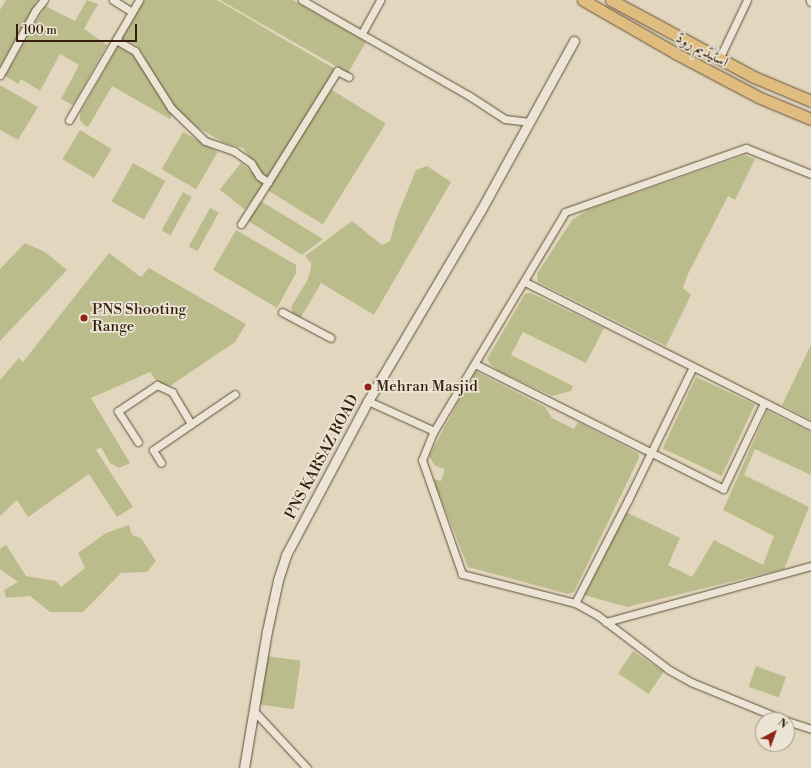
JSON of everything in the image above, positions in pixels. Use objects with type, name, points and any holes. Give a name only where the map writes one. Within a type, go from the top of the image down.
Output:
[{"type":"main road","name":"اسٹیڈیم روڈ","points":[[583,0],[675,53],[758,97],[811,119]]},
{"type":"main road","name":"اسٹیڈیم روڈ","points":[[611,0],[754,77],[811,102]]},
{"type":"street","points":[[0,76],[35,11],[44,0]]},
{"type":"street","points":[[113,0],[132,12]]},
{"type":"street","points":[[69,120],[139,0]]},
{"type":"street","points":[[302,0],[468,95],[505,119],[530,122]]},
{"type":"street","points":[[362,33],[380,0]]},
{"type":"street","points":[[719,59],[747,0]]},
{"type":"street","points":[[116,40],[135,51],[171,108],[205,141],[234,151],[250,163],[259,176],[268,182]]},
{"type":"street","name":"PNS KARSAZ ROAD","points":[[244,768],[267,631],[278,580],[286,555],[368,401],[481,210],[574,41]]},
{"type":"street","points":[[241,224],[337,70],[349,77]]},
{"type":"street","points":[[765,712],[692,682],[668,669],[606,622],[575,602],[462,574],[422,460],[434,432],[525,282],[565,212],[746,148],[811,174]]},
{"type":"street","points":[[525,282],[811,426]]},
{"type":"street","points":[[282,312],[331,338]]},
{"type":"street","points":[[475,364],[723,489],[764,403]]},
{"type":"street","points":[[575,602],[693,367]]},
{"type":"street","points":[[138,442],[118,411],[157,385],[172,392],[191,424]]},
{"type":"street","points":[[161,463],[153,450],[235,394]]},
{"type":"street","points":[[368,401],[434,432]]},
{"type":"street","points":[[606,622],[811,566]]},
{"type":"street","points":[[254,711],[307,768]]},
{"type":"street","points":[[795,724],[811,729]]},
{"type":"green space","points":[[6,0],[38,0],[0,67],[0,10]]},
{"type":"green space","points":[[87,0],[98,4],[84,29],[107,45],[73,105],[61,99],[79,65],[60,54],[40,91],[21,79],[18,84],[5,76],[45,6],[75,21]]},
{"type":"green space","points":[[144,0],[217,0],[335,69],[267,181],[243,148],[225,143],[198,128],[181,113],[167,99],[141,51],[136,45],[122,38]]},
{"type":"green space","points":[[220,0],[293,0],[366,42],[348,73]]},
{"type":"green space","points":[[118,46],[134,55],[173,113],[170,119],[112,86],[88,127],[80,120],[80,113]]},
{"type":"green space","points":[[0,85],[38,107],[18,140],[0,130]]},
{"type":"green space","points":[[329,88],[386,124],[323,224],[266,189]]},
{"type":"green space","points":[[80,130],[112,149],[94,178],[62,159]]},
{"type":"green space","points":[[183,132],[218,152],[196,189],[162,169]]},
{"type":"green space","points":[[745,155],[755,159],[735,200],[728,196],[688,274],[683,288],[691,295],[666,346],[538,282],[537,274],[572,220],[587,210]]},
{"type":"green space","points":[[133,163],[165,181],[144,219],[112,201]]},
{"type":"green space","points":[[241,163],[266,183],[244,210],[220,189]]},
{"type":"green space","points":[[427,166],[451,182],[374,315],[321,283],[300,319],[293,315],[291,307],[307,281],[311,269],[311,263],[305,256],[352,221],[382,245],[390,241],[396,219],[416,170]]},
{"type":"green space","points":[[183,192],[192,197],[170,235],[162,230]]},
{"type":"green space","points":[[259,200],[323,239],[302,255],[247,220]]},
{"type":"green space","points":[[210,208],[219,213],[197,251],[189,246]]},
{"type":"green space","points":[[236,230],[296,265],[296,273],[277,308],[213,270]]},
{"type":"green space","points":[[25,243],[45,252],[67,270],[0,341],[0,269]]},
{"type":"green space","points":[[109,253],[141,277],[149,268],[246,324],[235,342],[170,386],[158,383],[150,372],[91,398],[130,463],[119,468],[110,463],[101,447],[96,450],[133,507],[117,517],[89,474],[28,517],[17,500],[0,516],[0,380],[19,358],[23,362]]},
{"type":"green space","points":[[531,293],[604,328],[586,363],[523,332],[511,355],[573,386],[571,391],[552,396],[499,371],[491,365],[487,359],[525,294]]},
{"type":"green space","points":[[811,345],[811,420],[782,405]]},
{"type":"green space","points":[[475,371],[545,407],[552,418],[574,429],[578,422],[638,453],[639,458],[574,592],[568,594],[468,567],[433,479],[441,481],[445,469],[435,466],[429,456]]},
{"type":"green space","points":[[696,377],[755,404],[722,476],[663,449]]},
{"type":"green space","points":[[767,411],[811,432],[811,475],[755,449],[744,475],[809,507],[784,569],[627,607],[584,595],[626,512],[680,538],[668,565],[692,577],[714,540],[763,565],[774,536],[723,510]]},
{"type":"green space","points":[[129,525],[132,535],[141,538],[156,561],[147,572],[121,573],[83,612],[50,612],[30,596],[6,598],[4,590],[18,582],[0,569],[0,549],[6,545],[26,576],[56,581],[61,587],[85,568],[78,553],[106,533]]},
{"type":"green space","points":[[633,651],[664,672],[649,694],[618,673]]},
{"type":"green space","points":[[267,656],[301,661],[294,709],[260,705]]},
{"type":"green space","points":[[756,666],[786,677],[779,698],[748,687]]},
{"type":"place","name":"PNS Shooting Range","points":[[84,318]]},
{"type":"place","name":"Mehran Masjid","points":[[368,387]]}]
